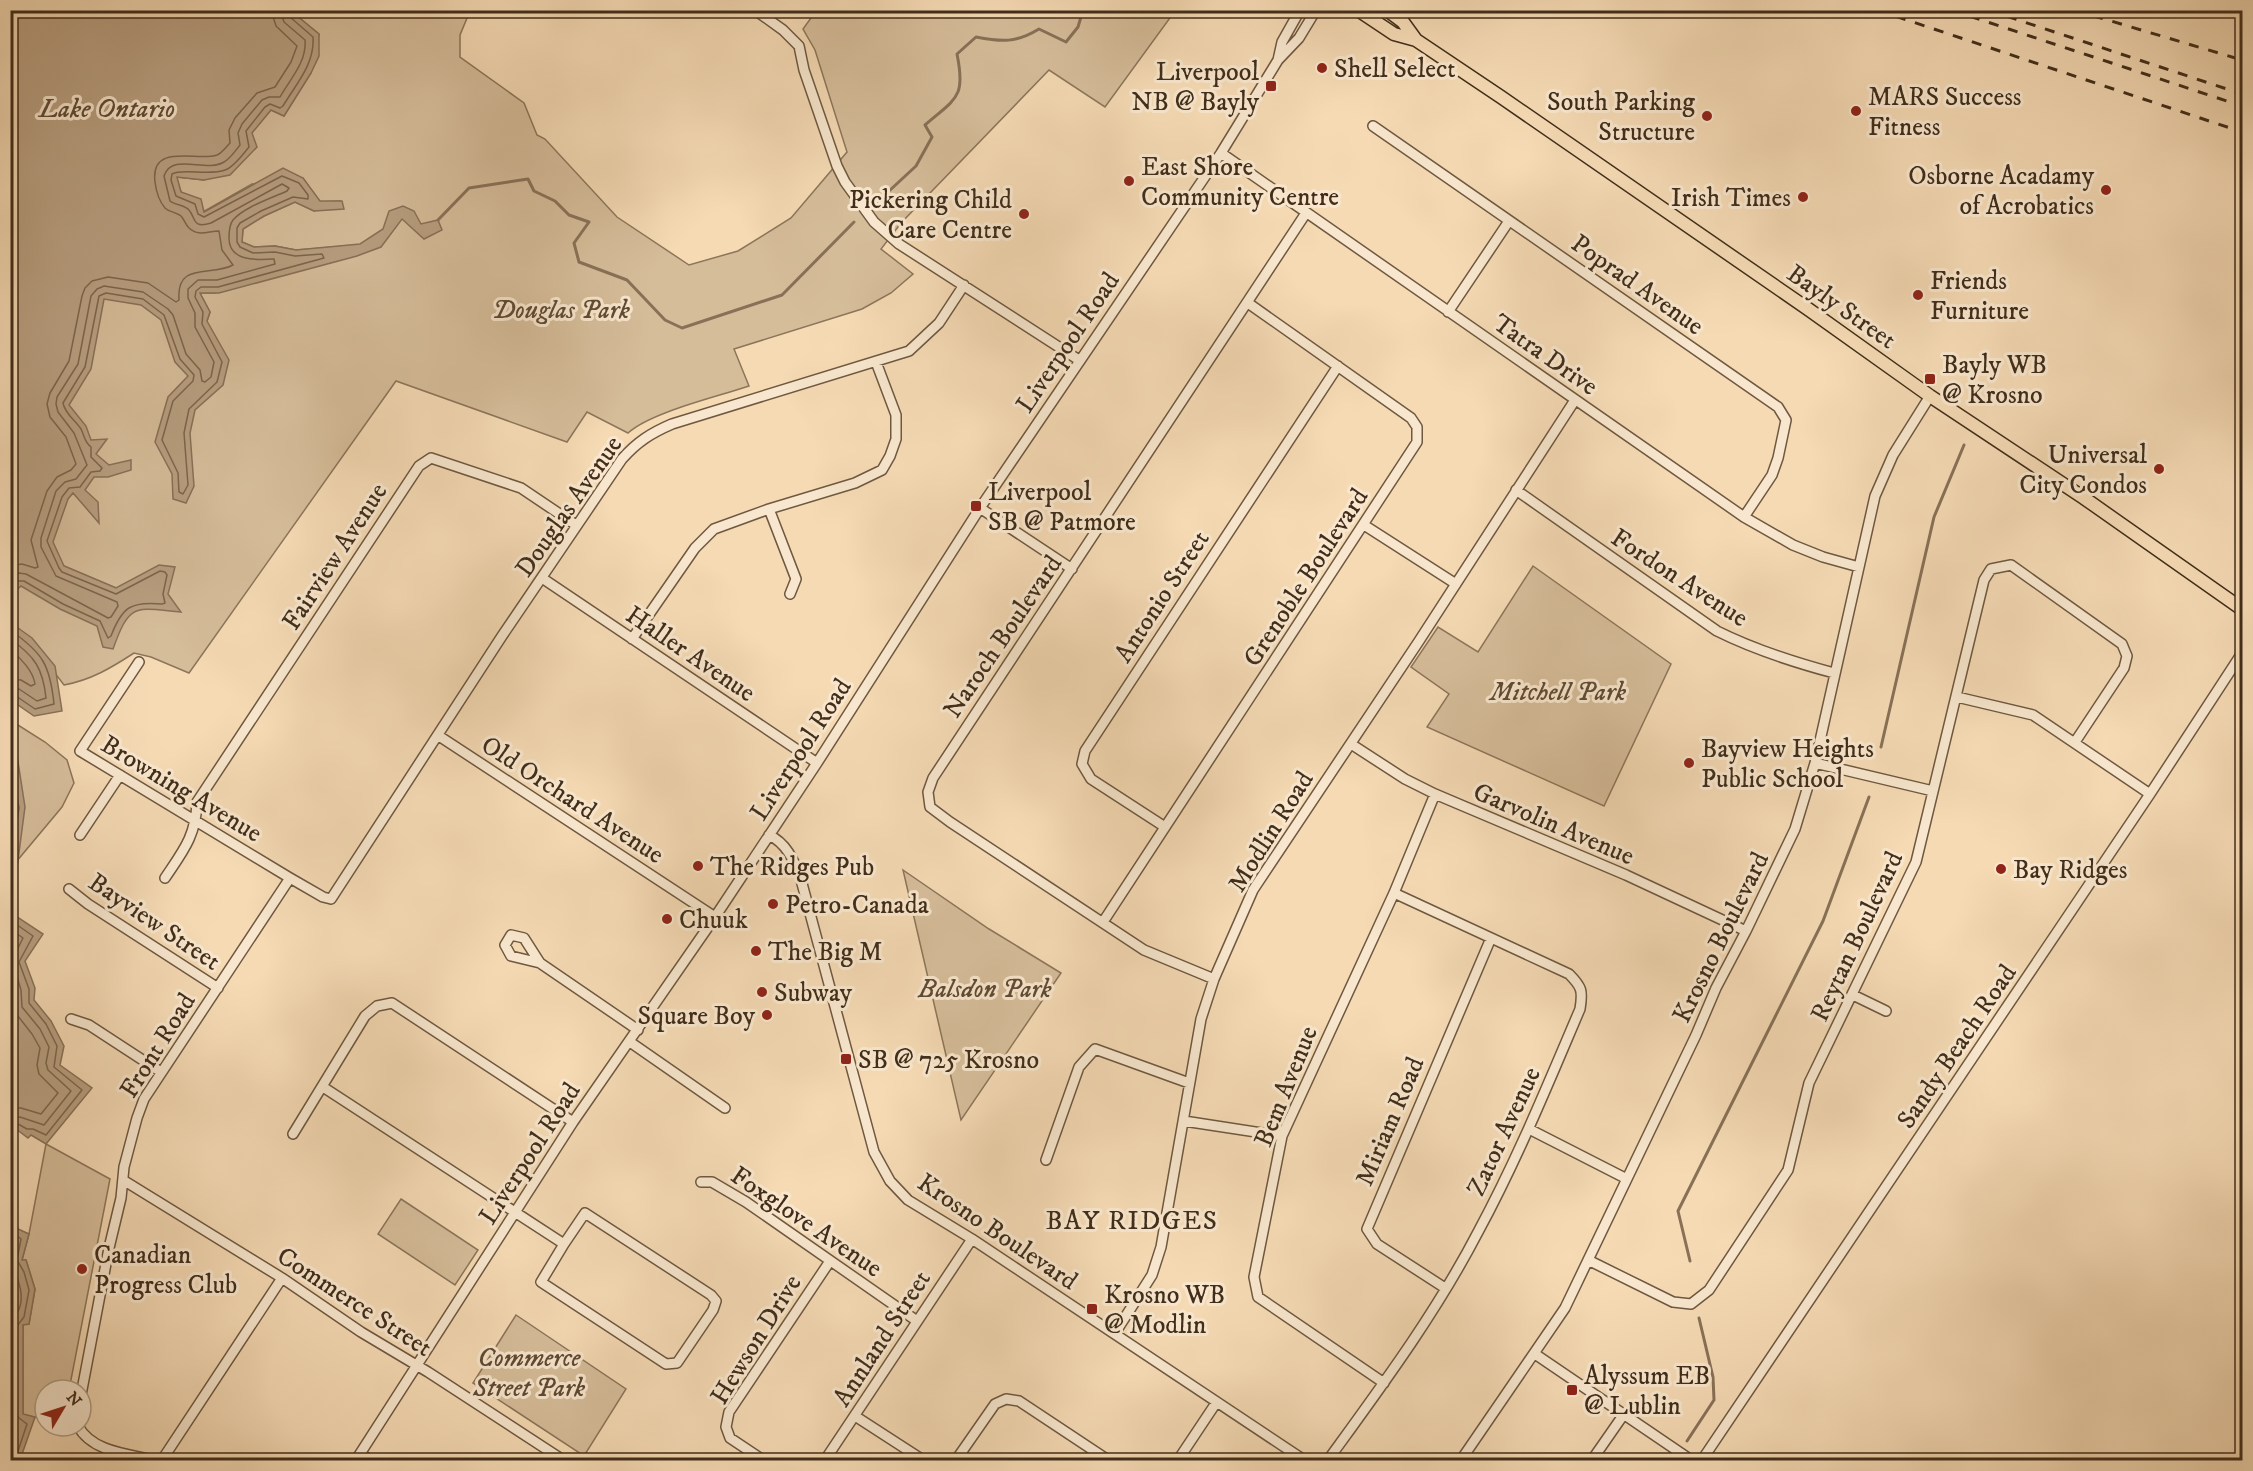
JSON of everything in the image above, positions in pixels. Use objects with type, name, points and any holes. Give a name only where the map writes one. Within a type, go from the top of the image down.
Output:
[{"type":"main road","name":"Bayly Street","points":[[1358,10],[1394,34],[1416,40],[2242,609]]},
{"type":"main road","name":"Bayly Street","points":[[1387,10],[1403,22],[1416,40]]},
{"type":"street","points":[[755,10],[783,30],[798,46],[837,166],[857,202],[874,222],[899,244],[1079,360]]},
{"type":"street","name":"Liverpool Road","points":[[1278,60],[1282,42],[1300,10]]},
{"type":"street","name":"Liverpool Road","points":[[358,1457],[573,1122],[715,917],[817,763],[980,508],[1221,153],[1278,60],[1299,38],[1316,10]]},
{"type":"street","name":"Poprad Avenue","points":[[1373,126],[1778,407],[1786,420],[1778,458],[1772,474],[1744,517]]},
{"type":"street","name":"Tatra Drive","points":[[1221,153],[1744,517],[1793,545],[1823,557],[1859,567]]},
{"type":"street","name":"Naroch Boulevard","points":[[1215,979],[1144,950],[950,822],[930,807],[928,792],[933,778],[1306,213]]},
{"type":"street","points":[[1448,312],[1509,221]]},
{"type":"street","name":"Douglas Avenue","points":[[323,897],[331,899],[576,525],[634,445],[651,433],[672,424],[909,351],[939,323],[964,285]]},
{"type":"street","name":"Grenoble Boulevard","points":[[1103,922],[1365,525],[1417,442],[1417,428],[1411,418],[1248,303]]},
{"type":"street","points":[[632,639],[695,548],[714,529],[769,509],[855,483],[882,470],[896,439],[896,415],[876,362]]},
{"type":"street","name":"Antonio Street","points":[[1165,827],[1091,779],[1082,764],[1085,751],[1338,366]]},
{"type":"street","name":"Krosno Boulevard","points":[[1461,1461],[1565,1308],[1625,1178],[1696,1035],[1716,988],[1796,829],[1815,763],[1875,495],[1893,455],[1930,396]]},
{"type":"street","name":"Modlin Road","points":[[1114,1333],[1152,1275],[1161,1247],[1201,1019],[1215,979],[1253,890],[1575,400]]},
{"type":"street","name":"Fairview Avenue","points":[[196,820],[197,802],[418,466],[431,458],[521,489],[576,525]]},
{"type":"street","name":"Fordon Avenue","points":[[1516,490],[1717,631],[1749,647],[1787,661],[1834,673]]},
{"type":"street","points":[[980,508],[1072,569]]},
{"type":"street","points":[[769,509],[796,579],[790,594]]},
{"type":"street","points":[[1365,525],[1456,584]]},
{"type":"street","name":"Reytan Boulevard","points":[[1588,1260],[1673,1302],[1691,1304],[1709,1290],[1788,1170],[1809,1083],[1916,862],[1984,580],[1991,569],[2011,565],[2122,644],[2127,656],[2124,668],[2075,742]]},
{"type":"street","name":"Haller Avenue","points":[[542,578],[817,763]]},
{"type":"street","name":"Sandy Beach Road","points":[[1702,1461],[2150,794],[2242,653]]},
{"type":"street","name":"Browning Avenue","points":[[139,662],[80,751],[323,897]]},
{"type":"street","points":[[1957,697],[2033,715],[2150,794]]},
{"type":"street","name":"Old Orchard Avenue","points":[[439,736],[715,917]]},
{"type":"street","name":"Garvolin Avenue","points":[[1351,744],[1405,779],[1435,794],[1626,875],[1746,931]]},
{"type":"street","points":[[1815,763],[1933,791]]},
{"type":"street","points":[[80,835],[120,775]]},
{"type":"street","name":"Bem Avenue","points":[[1384,1383],[1258,1297],[1254,1277],[1282,1136],[1395,893],[1435,794]]},
{"type":"street","points":[[165,878],[192,837],[196,820]]},
{"type":"street","name":"Krosno Boulevard","points":[[769,836],[780,840],[793,858],[800,876],[874,1152],[890,1181],[908,1200],[972,1239],[1304,1461]]},
{"type":"street","name":"Front Road","points":[[84,1378],[124,1167],[144,1099],[290,878]]},
{"type":"street","name":"Bayview Street","points":[[69,889],[88,904],[218,988]]},
{"type":"street","name":"Zator Avenue","points":[[1328,1461],[1384,1383],[1478,1234],[1529,1130],[1580,1009],[1582,998],[1580,985],[1569,974],[1395,893]]},
{"type":"street","name":"Miriam Road","points":[[1445,1288],[1377,1244],[1367,1229],[1491,938]]},
{"type":"street","points":[[540,963],[638,1030]]},
{"type":"street","points":[[1852,995],[1886,1011]]},
{"type":"street","points":[[293,1134],[365,1016],[377,1006],[392,1003],[573,1122]]},
{"type":"street","points":[[71,1019],[89,1025],[160,1072]]},
{"type":"street","points":[[630,1042],[725,1108]]},
{"type":"street","points":[[1046,1160],[1079,1067],[1095,1049],[1189,1083]]},
{"type":"street","points":[[323,1087],[564,1244]]},
{"type":"street","points":[[1184,1121],[1282,1136]]},
{"type":"street","points":[[1529,1130],[1625,1178]]},
{"type":"street","name":"Commerce Street","points":[[123,1180],[282,1278],[361,1332],[418,1366],[562,1461]]},
{"type":"street","name":"Foxglove Avenue","points":[[701,1182],[712,1182],[917,1321]]},
{"type":"street","points":[[585,1213],[711,1294],[716,1301],[713,1310],[677,1363],[666,1364],[541,1282],[564,1244],[585,1213]]},
{"type":"street","name":"Annland Street","points":[[825,1461],[972,1239]]},
{"type":"street","name":"Hewson Drive","points":[[763,1461],[730,1438],[726,1427],[729,1412],[830,1261]]},
{"type":"street","points":[[162,1461],[282,1278]]},
{"type":"street","points":[[1535,1354],[1691,1461]]},
{"type":"street","points":[[956,1461],[995,1404],[1006,1399],[1019,1401],[1108,1461]]},
{"type":"street","points":[[1178,1461],[1216,1403]]},
{"type":"street","points":[[1592,1461],[1624,1414]]},
{"type":"street","points":[[855,1416],[923,1461]]},
{"type":"street","points":[[86,1438],[108,1449],[154,1461]]},
{"type":"street","points":[[358,1457],[371,1461]]},
{"type":"green space","name":"Douglas Park","points":[[291,11],[470,11],[460,35],[460,57],[524,103],[537,135],[545,139],[617,217],[689,265],[738,251],[791,218],[847,152],[815,50],[803,29],[816,11],[1175,11],[1105,107],[1049,70],[901,223],[881,249],[913,274],[891,293],[862,309],[734,349],[749,386],[652,418],[628,433],[587,412],[567,442],[396,381],[189,673],[151,657],[134,653],[100,673],[64,685],[51,668],[11,645],[11,567],[116,588],[64,566],[30,547],[51,406],[60,277],[207,321],[210,312],[200,293],[215,293],[360,245],[296,250],[275,246],[254,247],[242,242],[243,229],[264,216],[295,202],[314,211],[341,201],[320,202],[303,178],[252,184],[203,212],[181,192],[176,177],[204,180],[271,110],[284,116],[311,73],[319,34]]},
{"type":"green space","name":"Mitchell Park","points":[[1533,566],[1671,664],[1604,806],[1427,727],[1449,694],[1411,667],[1438,627],[1478,652]]},
{"type":"green space","points":[[10,720],[45,742],[67,760],[74,783],[62,807],[16,862],[10,836]]},
{"type":"green space","name":"Balsdon Park","points":[[903,870],[989,929],[1061,973],[961,1120]]},
{"type":"green space","points":[[46,1144],[110,1179],[71,1378],[33,1378],[33,1417],[23,1415],[23,1324],[29,1324],[35,1289],[26,1260],[22,1260]]},
{"type":"green space","points":[[401,1199],[478,1250],[455,1285],[378,1234]]},
{"type":"green space","name":"Commerce Street Park","points":[[516,1315],[626,1389],[584,1456],[473,1383]]},
{"type":"water","name":"Lake Ontario","points":[[11,10],[291,11],[319,34],[319,56],[311,73],[284,116],[271,110],[252,133],[257,147],[230,175],[204,180],[177,177],[181,192],[201,199],[204,212],[283,168],[303,178],[320,201],[342,201],[344,209],[314,211],[295,202],[264,216],[243,229],[242,242],[254,247],[275,246],[296,250],[360,244],[383,229],[389,211],[403,206],[414,211],[421,224],[438,220],[442,230],[424,239],[402,219],[381,247],[357,256],[219,293],[200,293],[210,312],[207,321],[229,360],[223,385],[195,410],[190,433],[194,486],[186,503],[173,499],[172,474],[155,442],[168,397],[188,376],[175,362],[161,320],[141,305],[104,299],[91,369],[69,405],[86,426],[91,440],[107,439],[96,454],[109,465],[131,460],[131,470],[108,477],[94,477],[85,490],[98,502],[99,523],[73,493],[68,499],[53,542],[64,566],[116,588],[159,565],[175,567],[168,594],[181,612],[153,609],[136,611],[124,623],[113,649],[103,647],[97,626],[60,609],[21,586],[11,595]]},
{"type":"water","points":[[11,623],[32,638],[55,666],[62,711],[34,716],[11,700]]},
{"type":"water","points":[[11,748],[16,749],[25,807],[11,913]]},
{"type":"water","points":[[11,913],[43,934],[25,961],[35,988],[34,1000],[51,1021],[64,1046],[60,1065],[92,1088],[46,1144],[31,1135],[28,1138],[16,1129],[11,1138]]},
{"type":"water","points":[[10,1193],[18,1229],[29,1234],[22,1260],[26,1260],[35,1289],[29,1324],[23,1325],[23,1414],[33,1416],[33,1423],[20,1460],[10,1460]]},
{"type":"waterway","points":[[875,204],[916,166],[932,137],[925,125],[956,96],[960,80],[957,54],[976,37],[1009,40],[1023,37],[1039,29],[1066,42],[1078,27],[1083,10]]},
{"type":"waterway","points":[[438,220],[469,188],[528,179],[534,191],[555,201],[569,215],[589,222],[574,243],[579,262],[627,280],[665,320],[682,328],[782,295],[854,222]]},
{"type":"waterway","points":[[1881,747],[1934,517],[1964,445]]},
{"type":"waterway","points":[[1690,1261],[1678,1211],[1823,921],[1869,797]]},
{"type":"waterway","points":[[1687,1441],[1714,1400],[1713,1377],[1699,1318]]},
{"type":"railway","points":[[1877,10],[2242,132]]},
{"type":"railway","points":[[1951,10],[2242,106]]},
{"type":"railway","points":[[1988,10],[2242,94]]},
{"type":"railway","points":[[2074,10],[2242,60]]},
{"type":"place","name":"Shell Select","points":[[1322,68]]},
{"type":"place","name":"Liverpool NB @ Bayly","points":[[1271,86]]},
{"type":"place","name":"MARS Success Fitness","points":[[1856,111]]},
{"type":"place","name":"South Parking Structure","points":[[1707,116]]},
{"type":"place","name":"East Shore Community Centre","points":[[1129,181]]},
{"type":"place","name":"Osborne Acadamy of Acrobatics","points":[[2106,190]]},
{"type":"place","name":"Irish Times","points":[[1803,197]]},
{"type":"place","name":"Pickering Child Care Centre","points":[[1024,214]]},
{"type":"place","name":"Friends Furniture","points":[[1918,295]]},
{"type":"place","name":"Bayly WB @ Krosno","points":[[1930,379]]},
{"type":"place","name":"Universal City Condos","points":[[2159,469]]},
{"type":"place","name":"Liverpool SB @ Patmore","points":[[976,506]]},
{"type":"place","name":"Bayview Heights Public School","points":[[1689,763]]},
{"type":"place","name":"The Ridges Pub","points":[[698,866]]},
{"type":"place","name":"Bay Ridges","points":[[2001,869]]},
{"type":"place","name":"Petro-Canada","points":[[773,904]]},
{"type":"place","name":"Chuuk","points":[[667,919]]},
{"type":"place","name":"The Big M","points":[[756,951]]},
{"type":"place","name":"Subway","points":[[762,992]]},
{"type":"place","name":"Square Boy","points":[[767,1015]]},
{"type":"place","name":"SB @ 725 Krosno","points":[[846,1059]]},
{"type":"place","name":"Canadian Progress Club","points":[[82,1269]]},
{"type":"place","name":"Krosno WB @ Modlin","points":[[1092,1309]]},
{"type":"place","name":"Alyssum EB @ Lublin","points":[[1572,1390]]},
{"type":"district","name":"BAY RIDGES","points":[[1132,1220]]}]
